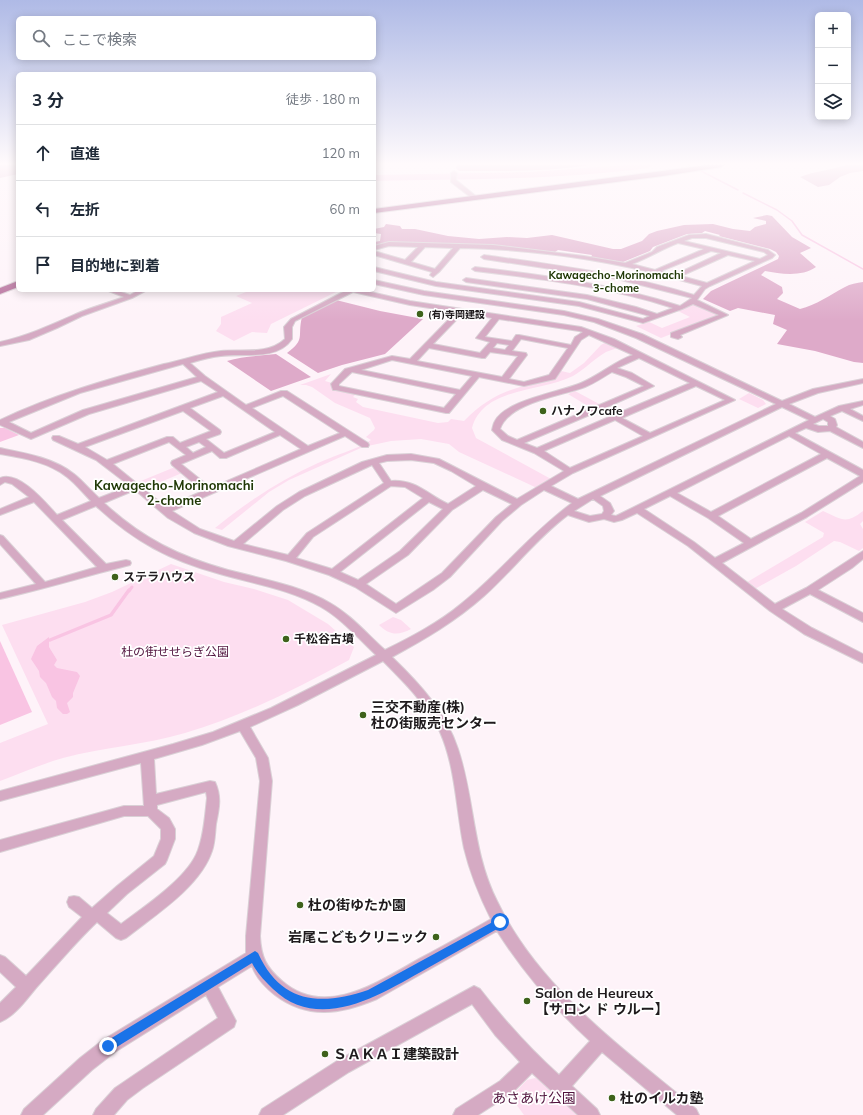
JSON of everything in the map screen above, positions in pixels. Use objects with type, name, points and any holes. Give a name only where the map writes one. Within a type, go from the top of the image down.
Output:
[{"type":"main road","points":[[0,291],[16,285]]},
{"type":"street","points":[[376,269],[427,282],[579,304],[643,321],[680,308],[694,299],[703,288],[771,256],[771,253],[703,236],[691,236],[659,248],[654,253],[626,264]]},
{"type":"street","points":[[677,241],[761,261]]},
{"type":"street","points":[[376,247],[389,244],[492,247],[626,264],[708,285]]},
{"type":"street","points":[[406,263],[423,245]]},
{"type":"street","points":[[427,282],[458,246]]},
{"type":"street","points":[[460,287],[492,247]]},
{"type":"street","points":[[658,271],[710,249]]},
{"type":"street","points":[[676,276],[727,253]]},
{"type":"street","points":[[376,254],[437,271]]},
{"type":"street","points":[[484,257],[598,272],[644,282],[694,299],[726,315],[674,335],[678,337]]},
{"type":"street","points":[[579,304],[604,261]]},
{"type":"street","points":[[475,268],[592,284],[635,293],[680,308]]},
{"type":"street","points":[[466,280],[585,296],[627,306],[657,316]]},
{"type":"street","points":[[376,282],[424,293],[583,317],[607,324],[639,336],[815,420]]},
{"type":"street","points":[[115,292],[130,297]]},
{"type":"street","points":[[0,344],[26,338],[56,327],[80,315],[140,292]]},
{"type":"street","points":[[1,423],[31,408],[65,394],[222,352],[260,352],[280,347],[290,338],[288,327],[291,322],[349,292]]},
{"type":"street","points":[[56,438],[78,447],[106,463],[164,511],[197,531],[236,545],[334,572],[359,584],[396,609],[446,575],[499,519],[518,503],[544,486],[570,472],[730,400],[640,355],[589,332],[561,325],[404,302],[362,292]]},
{"type":"street","points":[[516,306],[523,296]]},
{"type":"street","points":[[411,362],[461,311]]},
{"type":"street","points":[[498,316],[480,338],[514,344]]},
{"type":"street","points":[[477,375],[446,411],[336,388],[335,384],[350,370],[392,358],[524,384],[552,377],[578,339],[589,332]]},
{"type":"street","points":[[617,344],[639,336]]},
{"type":"street","points":[[507,352],[519,337],[572,347]]},
{"type":"street","points":[[427,345],[482,356],[495,341]]},
{"type":"street","points":[[488,349],[523,355],[504,380]]},
{"type":"street","points":[[570,472],[537,451],[501,436],[496,430],[498,423],[509,412],[524,403],[584,385],[623,362],[640,355]]},
{"type":"street","points":[[185,362],[202,378],[307,450]]},
{"type":"street","points":[[516,443],[650,386],[629,375],[612,369]]},
{"type":"street","points":[[350,370],[462,392]]},
{"type":"street","points":[[1,423],[32,436],[86,412],[202,378]]},
{"type":"street","points":[[0,796],[31,786],[203,740],[243,725],[311,693],[446,621],[474,600],[541,532],[578,503],[782,404],[826,388],[863,381]]},
{"type":"street","points":[[537,451],[696,383]]},
{"type":"street","points":[[78,447],[223,393]]},
{"type":"street","points":[[245,408],[284,393],[365,445]]},
{"type":"street","points":[[566,511],[579,517],[589,519],[605,516],[614,519],[671,493],[815,420],[842,408],[863,403]]},
{"type":"street","points":[[180,446],[217,432],[185,408]]},
{"type":"street","points":[[599,408],[649,436]]},
{"type":"street","points":[[842,408],[863,419]]},
{"type":"street","points":[[824,416],[832,421],[833,425],[831,428]]},
{"type":"street","points":[[806,425],[818,428],[831,428],[863,445]]},
{"type":"street","points":[[200,438],[223,456],[281,432]]},
{"type":"street","points":[[164,511],[346,433]]},
{"type":"street","points":[[789,433],[863,474]]},
{"type":"street","points":[[106,463],[170,439],[192,456]]},
{"type":"street","points":[[210,492],[175,463],[212,448]]},
{"type":"street","points":[[0,451],[29,457],[54,466],[72,478],[115,518],[144,540],[171,554],[224,572],[292,590],[322,602],[347,620],[384,655],[419,691],[438,717],[445,730],[458,771],[473,854],[482,884],[500,922],[519,952],[537,975],[575,1016],[690,1115]]},
{"type":"street","points":[[710,516],[828,454]]},
{"type":"street","points":[[236,545],[280,508],[302,494],[365,464],[396,457],[425,458],[447,465],[482,486],[518,503]]},
{"type":"street","points":[[374,462],[390,484]]},
{"type":"street","points":[[716,562],[804,515],[863,478]]},
{"type":"street","points":[[0,482],[4,479],[15,482],[27,490],[104,568]]},
{"type":"street","points":[[290,559],[310,535],[390,484],[404,483],[413,485],[429,498],[449,508]]},
{"type":"street","points":[[359,584],[404,553],[449,508],[482,486]]},
{"type":"street","points":[[544,486],[578,503]]},
{"type":"street","points":[[56,519],[135,487]]},
{"type":"street","points":[[671,493],[710,516],[751,544]]},
{"type":"street","points":[[593,495],[607,505],[609,510],[605,516]]},
{"type":"street","points":[[0,512],[36,498]]},
{"type":"street","points":[[334,572],[429,498]]},
{"type":"street","points":[[638,509],[716,562],[774,609],[808,631],[863,659]]},
{"type":"street","points":[[0,538],[43,586]]},
{"type":"street","points":[[774,609],[810,590],[848,566],[863,554]]},
{"type":"street","points":[[0,596],[85,575],[104,568],[126,563]]},
{"type":"street","points":[[810,590],[863,618]]},
{"type":"street","points":[[243,725],[262,758],[266,781],[253,936],[255,956],[258,965],[268,978],[282,991],[309,1004],[348,1002],[370,994],[500,922]]},
{"type":"street","points":[[0,1014],[94,914],[156,864],[164,851],[168,839],[168,830],[164,822],[151,806],[147,756]]},
{"type":"street","points":[[0,846],[124,811],[151,806],[210,786],[214,798],[205,851],[197,867],[181,885],[121,933],[74,902]]},
{"type":"street","points":[[30,1115],[108,1046],[255,956]]},
{"type":"street","points":[[0,962],[27,987]]},
{"type":"street","points":[[102,1115],[121,1094],[137,1082],[228,1021],[208,984]]},
{"type":"street","points":[[268,1115],[291,1098],[474,994],[501,1029],[532,1062],[591,1115]]},
{"type":"street","points":[[560,1087],[602,1040]]},
{"type":"street","points":[[462,1115],[506,1087],[532,1062]]},
{"type":"green space","points":[[246,292],[336,292],[271,324],[267,333],[252,332],[234,341],[216,331],[221,324],[221,317],[252,303],[236,296]]},
{"type":"green space","points":[[692,304],[718,314],[718,316],[661,338],[636,326],[649,322],[662,328],[690,317],[678,311]]},
{"type":"green space","points":[[608,341],[620,347],[606,352],[573,376],[500,398],[488,405],[478,415],[472,428],[476,438],[551,479],[537,488],[459,452],[449,444],[421,439],[391,441],[363,447],[289,480],[269,492],[222,530],[215,528],[239,509],[277,484],[325,460],[359,447],[371,440],[366,437],[375,428],[370,418],[335,403],[312,387],[300,385],[331,374],[325,381],[332,383],[334,389],[356,394],[353,397],[358,399],[356,402],[363,407],[438,423],[448,422],[451,419],[464,421],[496,396],[517,388],[556,378],[561,371],[570,373],[584,363],[601,345]]},
{"type":"green space","points":[[575,391],[601,405],[593,409],[568,394]]},
{"type":"green space","points":[[749,393],[763,400],[766,404],[758,408],[739,399]]},
{"type":"green space","points":[[175,467],[182,473],[144,489],[136,483]]},
{"type":"green space","points":[[823,511],[839,518],[847,519],[852,518],[863,511],[863,521],[860,524],[863,529],[863,548],[859,551],[840,542],[834,541],[796,566],[753,590],[744,584],[823,537],[824,533],[805,522]]},
{"type":"green space","name":"杜の街せせらぎ公園","points":[[171,564],[224,582],[254,589],[288,600],[328,624],[354,647],[349,660],[269,701],[207,726],[170,737],[78,754],[39,766],[0,781],[0,743],[48,724],[2,625],[85,602],[112,592]]},
{"type":"green space","points":[[393,617],[401,620],[411,629],[402,633],[390,633],[379,625]]},
{"type":"green space","name":"あさあけ公園","points":[[535,1078],[541,1080],[578,1115],[524,1115],[511,1097],[527,1080]]},
{"type":"shaded area","points":[[773,217],[792,237],[811,248],[800,253],[816,267],[804,272],[791,274],[765,271],[761,275],[782,287],[783,293],[777,299],[800,309],[847,286],[863,282],[863,363],[854,362],[815,351],[777,344],[787,330],[773,324],[775,315],[738,308],[730,311],[703,299],[711,291],[778,259],[779,256],[776,252],[770,249],[705,231],[702,233],[687,234],[653,247],[650,251],[623,262],[591,257],[592,255],[558,250],[555,252],[496,245],[388,242],[376,245],[376,242],[380,241],[381,234],[376,233],[376,229],[384,227],[386,224],[400,226],[402,229],[415,229],[448,236],[479,239],[507,237],[527,238],[552,235],[613,249],[621,249],[642,241],[649,234],[684,225],[713,224],[750,231],[755,227],[766,224],[766,221],[753,218]]},
{"type":"shaded area","points":[[336,300],[380,311],[423,319],[385,354],[318,373],[287,353],[299,341],[302,317]]},
{"type":"shaded area","points":[[276,354],[311,377],[271,391],[227,361],[245,357]]},
{"type":"shaded area","points":[[0,428],[5,428],[19,435],[0,442]]},
{"type":"shaded area","points":[[49,637],[49,647],[57,660],[54,665],[57,668],[77,672],[80,676],[73,693],[73,697],[67,703],[70,712],[67,714],[63,714],[57,708],[56,701],[52,697],[46,683],[40,677],[39,671],[31,659],[37,646]]},
{"type":"shaded area","points":[[0,641],[32,712],[0,725]]},
{"type":"waterway","points":[[787,217],[792,221],[802,235],[863,269]]},
{"type":"waterway","points":[[129,591],[132,587]]},
{"type":"waterway","points":[[50,640],[111,615],[129,590]]},
{"type":"place","name":"(有)寺岡建設","points":[[420,314]]},
{"type":"place","name":"ハナノワcafe","points":[[543,411]]},
{"type":"place","name":"ステラハウス","points":[[115,577]]},
{"type":"place","name":"千松谷古墳","points":[[286,639]]},
{"type":"place","name":"三交不動産(株) 杜の街販売センター","points":[[363,715]]},
{"type":"place","name":"杜の街ゆたか園","points":[[300,905]]},
{"type":"place","name":"岩尾こどもクリニック","points":[[436,937]]},
{"type":"place","name":"Salon de Heureux 【サロン ド ウルー】","points":[[527,1001]]},
{"type":"place","name":"ＳＡＫＡＩ建築設計","points":[[325,1054]]},
{"type":"place","name":"杜のイルカ塾","points":[[612,1098]]},
{"type":"district","name":"Kawagecho-Morinomachi 3-chome","points":[[616,281]]},
{"type":"district","name":"Kawagecho-Morinomachi 2-chome","points":[[174,492]]},
{"type":"route","points":[[108,1046],[255,956],[258,965],[268,978],[282,991],[294,998],[309,1004],[348,1002],[370,994],[400,979],[500,922]]}]
